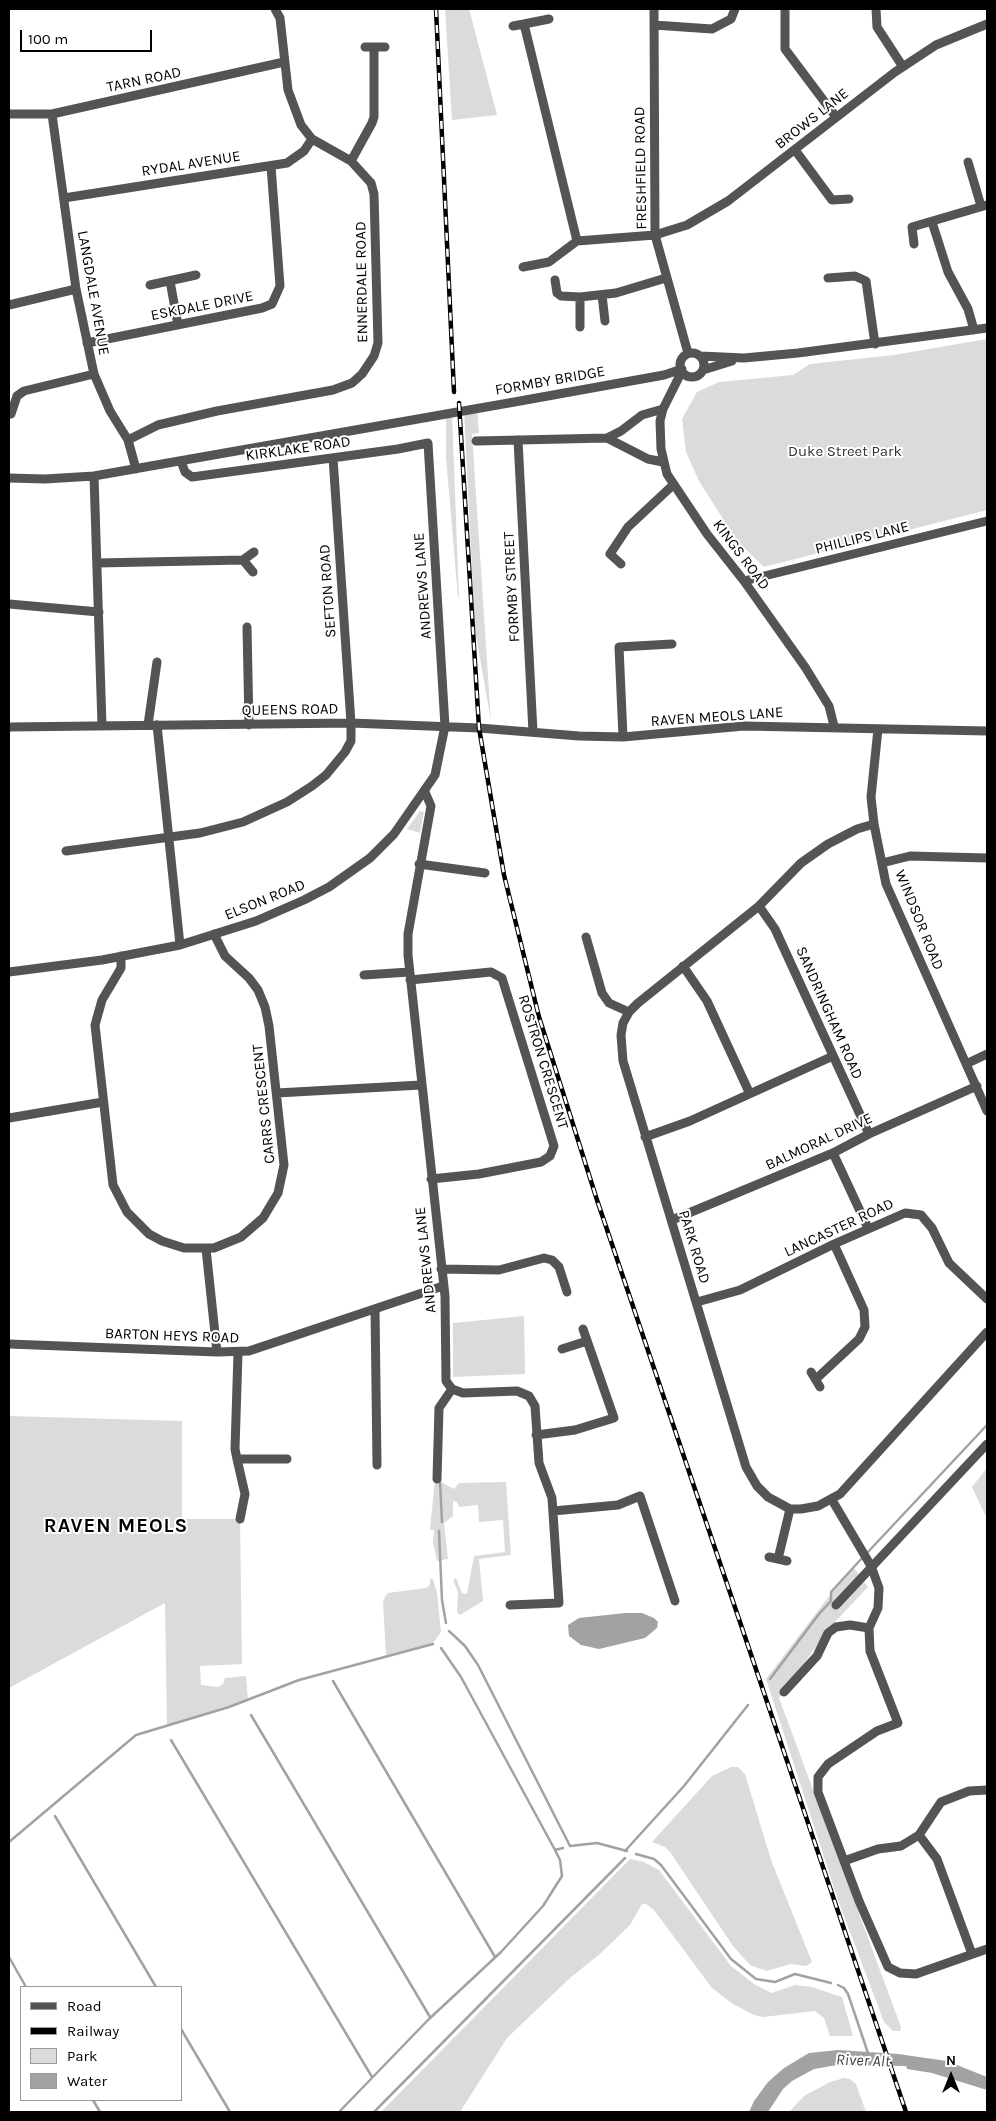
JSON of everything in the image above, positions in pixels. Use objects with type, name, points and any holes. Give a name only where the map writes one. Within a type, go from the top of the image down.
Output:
[{"type":"street","name":"ENNERDALE ROAD","points":[[128,440],[158,425],[217,411],[333,390],[352,383],[368,366],[378,343],[374,194],[368,179],[351,161],[312,139],[301,125],[294,111],[284,62],[280,18],[275,9]]},
{"type":"street","name":"FRESHFIELD ROAD","points":[[654,9],[655,235],[688,353]]},
{"type":"street","points":[[654,25],[712,29],[731,19],[736,9]]},
{"type":"street","points":[[785,9],[784,49],[836,117]]},
{"type":"street","points":[[876,9],[877,27],[902,67]]},
{"type":"street","points":[[513,26],[549,19]]},
{"type":"street","points":[[523,267],[549,262],[577,241],[524,24]]},
{"type":"street","name":"BROWS LANE","points":[[577,241],[655,235],[687,226],[728,202],[902,67],[936,45],[987,24]]},
{"type":"street","points":[[351,161],[374,117],[370,47],[385,46]]},
{"type":"street","name":"TARN ROAD","points":[[9,114],[52,114],[284,62]]},
{"type":"street","name":"LANGDALE AVENUE","points":[[52,114],[76,289],[94,374],[110,411],[128,440],[136,469]]},
{"type":"street","name":"RYDAL AVENUE","points":[[64,198],[287,163],[296,158],[312,139]]},
{"type":"street","points":[[795,150],[832,200],[850,199]]},
{"type":"street","points":[[914,244],[912,227],[984,206],[968,162]]},
{"type":"street","name":"ESKDALE DRIVE","points":[[87,343],[262,308],[272,304],[280,286],[278,234],[271,166]]},
{"type":"street","points":[[932,222],[948,272],[968,308],[974,330]]},
{"type":"street","points":[[150,285],[196,275]]},
{"type":"street","points":[[828,278],[856,276],[866,281],[875,344]]},
{"type":"street","points":[[555,280],[557,293],[561,296],[580,297],[602,295],[666,278]]},
{"type":"street","points":[[170,281],[178,325]]},
{"type":"street","points":[[9,305],[76,289]]},
{"type":"street","points":[[602,295],[604,321]]},
{"type":"street","points":[[580,297],[580,327]]},
{"type":"street","points":[[744,358],[703,370],[698,375],[691,376],[682,370],[682,358],[688,353],[695,353],[701,356],[744,358],[875,344],[987,328]]},
{"type":"street","points":[[701,356],[704,363],[703,370]]},
{"type":"street","name":"KINGS ROAD","points":[[682,370],[663,409],[660,434],[663,462],[673,485],[707,534],[744,581],[830,706],[834,726]]},
{"type":"street","name":"FORMBY BRIDGE","points":[[422,418],[664,375],[682,370]]},
{"type":"street","points":[[11,414],[18,396],[24,390],[94,374]]},
{"type":"street","name":"KINGS ROAD","points":[[672,392],[691,376]]},
{"type":"street","points":[[476,442],[607,438],[621,431],[642,415],[663,409]]},
{"type":"street","name":"KIRKLAKE ROAD","points":[[9,478],[45,480],[94,476],[422,418]]},
{"type":"street","points":[[607,438],[648,459],[663,462]]},
{"type":"street","name":"FORMBY STREET","points":[[518,440],[533,732]]},
{"type":"street","name":"KIRKLAKE ROAD","points":[[181,461],[185,472],[192,476],[333,458],[428,443]]},
{"type":"street","name":"ANDREWS LANE","points":[[428,443],[445,726]]},
{"type":"street","name":"SEFTON ROAD","points":[[66,851],[168,838],[243,822],[299,795],[326,775],[345,752],[351,741],[352,724],[333,458]]},
{"type":"street","points":[[94,476],[102,725]]},
{"type":"street","points":[[621,564],[610,554],[628,527],[673,485]]},
{"type":"street","name":"PHILLIPS LANE","points":[[744,581],[987,521]]},
{"type":"street","points":[[97,563],[243,560],[254,552]]},
{"type":"street","points":[[243,560],[253,572]]},
{"type":"street","points":[[9,604],[99,612]]},
{"type":"street","points":[[247,627],[248,724]]},
{"type":"street","points":[[623,737],[619,647],[672,644]]},
{"type":"street","points":[[157,662],[152,725],[168,838],[180,944]]},
{"type":"street","name":"QUEENS ROAD","points":[[9,727],[352,724],[479,728]]},
{"type":"street","name":"ELSON ROAD","points":[[9,972],[121,956],[180,944],[256,921],[304,900],[348,875],[370,858],[394,834],[435,775],[440,759],[445,726]]},
{"type":"street","name":"RAVEN MEOLS LANE","points":[[479,728],[579,736],[623,737],[744,726],[987,730]]},
{"type":"street","name":"WINDSOR ROAD","points":[[878,729],[871,797],[874,824],[886,884],[987,1111]]},
{"type":"street","name":"ANDREWS LANE","points":[[425,792],[431,806],[419,864],[408,934],[409,976],[443,1286],[446,1322],[446,1381],[452,1389]]},
{"type":"street","points":[[586,937],[602,993],[609,1003],[628,1012],[759,906],[801,863],[828,844],[857,829],[874,824]]},
{"type":"street","points":[[882,863],[910,856],[987,858]]},
{"type":"street","points":[[419,864],[485,873]]},
{"type":"street","name":"SANDRINGHAM ROAD","points":[[759,906],[775,929],[869,1134]]},
{"type":"street","name":"CARRS CRESCENT","points":[[121,956],[121,968],[102,1000],[95,1025],[112,1178],[116,1192],[127,1212],[142,1229],[162,1241],[184,1248],[206,1249],[228,1244],[247,1233],[263,1218],[275,1200],[281,1186],[284,1165],[269,1026],[258,990],[249,978],[225,956],[214,934]]},
{"type":"street","points":[[683,966],[707,1001],[749,1092]]},
{"type":"street","name":"ROSTRON CRESCENT","points":[[409,976],[491,972],[502,978],[554,1146],[550,1156],[541,1162],[479,1174],[431,1179]]},
{"type":"street","points":[[364,975],[409,976]]},
{"type":"street","name":"PARK ROAD","points":[[628,1012],[620,1035],[623,1061],[746,1467],[757,1486],[768,1497],[790,1508]]},
{"type":"street","points":[[966,1064],[987,1054]]},
{"type":"street","points":[[645,1137],[690,1121],[749,1092],[833,1056]]},
{"type":"street","points":[[277,1093],[421,1086]]},
{"type":"street","name":"BALMORAL DRIVE","points":[[672,1220],[833,1153],[869,1134],[977,1086]]},
{"type":"street","points":[[9,1118],[103,1102]]},
{"type":"street","points":[[833,1153],[868,1228]]},
{"type":"street","name":"LANCASTER ROAD","points":[[696,1302],[740,1290],[905,1212],[921,1215],[932,1228],[949,1264],[987,1299]]},
{"type":"street","points":[[816,1379],[859,1339],[865,1327],[864,1310],[834,1244]]},
{"type":"street","points":[[206,1249],[217,1352]]},
{"type":"street","points":[[441,1269],[499,1270],[544,1258],[552,1260],[559,1267],[567,1292]]},
{"type":"street","name":"BARTON HEYS ROAD","points":[[9,1344],[238,1353],[260,1349],[443,1286]]},
{"type":"street","points":[[375,1309],[377,1465]]},
{"type":"street","points":[[536,1435],[575,1430],[614,1418],[583,1329]]},
{"type":"street","points":[[778,1559],[790,1508],[818,1506],[840,1494],[987,1332]]},
{"type":"street","points":[[562,1349],[587,1340]]},
{"type":"street","points":[[238,1353],[235,1449],[245,1494],[240,1510],[240,1519]]},
{"type":"street","points":[[437,1479],[439,1408],[452,1389],[463,1393],[524,1393],[533,1400],[535,1406],[537,1456],[550,1489],[553,1511],[559,1603],[510,1604]]},
{"type":"street","points":[[836,1605],[987,1444]]},
{"type":"street","points":[[237,1459],[288,1459]]},
{"type":"street","points":[[553,1511],[618,1505],[640,1496],[675,1602]]},
{"type":"street","points":[[832,1500],[871,1566],[879,1588],[878,1608],[869,1628],[870,1651],[898,1723],[877,1731],[828,1764],[818,1777],[818,1792],[888,1967],[900,1973],[916,1974],[987,1949]]},
{"type":"street","points":[[784,1692],[817,1656],[828,1633],[836,1627],[869,1628]]},
{"type":"street","points":[[844,1861],[878,1849],[901,1846],[919,1835],[941,1802],[969,1790],[987,1790]]},
{"type":"street","points":[[919,1835],[937,1859],[972,1954]]},
{"type":"green space","points":[[445,9],[469,9],[497,115],[452,120]]},
{"type":"green space","name":"Duke Street Park","points":[[987,339],[987,510],[764,567],[737,541],[699,481],[686,452],[682,419],[697,392],[719,382],[793,375],[810,364],[894,355]]},
{"type":"green space","points":[[477,408],[479,433],[472,434],[491,721],[475,630],[464,411]]},
{"type":"green space","points":[[452,413],[459,598],[446,457],[446,414]]},
{"type":"green space","points":[[420,811],[424,812],[420,833],[407,829]]},
{"type":"green space","points":[[524,1316],[525,1374],[453,1377],[453,1323]]},
{"type":"green space","points":[[9,1416],[182,1421],[182,1519],[240,1519],[242,1664],[200,1666],[201,1685],[218,1687],[223,1684],[225,1678],[246,1676],[248,1700],[167,1725],[165,1603],[9,1688]]},
{"type":"green space","points":[[987,1468],[987,1519],[972,1487]]},
{"type":"green space","points":[[435,1479],[454,1489],[459,1483],[506,1482],[511,1555],[479,1559],[483,1601],[460,1615],[457,1612],[458,1592],[453,1580],[456,1578],[462,1593],[467,1594],[474,1556],[505,1552],[503,1520],[479,1522],[478,1505],[459,1507],[457,1502],[453,1501],[453,1516],[444,1523],[448,1559],[437,1561],[433,1542],[434,1530],[430,1530]]},
{"type":"green space","points":[[854,1568],[868,1587],[831,1626],[779,1698],[901,2027],[900,2031],[893,2031],[884,2022],[838,1900],[766,1679],[833,1591]]},
{"type":"green space","points":[[430,1579],[433,1579],[437,1593],[441,1632],[434,1642],[426,1647],[386,1655],[383,1602],[385,1597],[388,1593],[426,1588],[430,1585]]},
{"type":"green space","points":[[731,1767],[738,1767],[745,1774],[771,1860],[812,1962],[806,1966],[790,1964],[767,1971],[750,1965],[733,1946],[670,1852],[665,1847],[652,1842],[712,1776]]},
{"type":"green space","points":[[630,1859],[644,1862],[659,1870],[731,1966],[754,1984],[772,1993],[795,1985],[812,1987],[842,1997],[853,2036],[830,2036],[824,2018],[815,2011],[763,2017],[754,2015],[733,2004],[712,1988],[654,1910],[646,1904],[642,1904],[630,1925],[601,1953],[570,1978],[507,2038],[460,2112],[381,2112]]},
{"type":"green space","points":[[844,2078],[850,2079],[856,2084],[866,2112],[789,2112],[804,2096],[830,2082]]},
{"type":"water","points":[[642,1613],[654,1618],[658,1622],[657,1628],[645,1638],[599,1649],[581,1645],[569,1636],[568,1625],[579,1618]]},
{"type":"water","name":"River Alt","points":[[838,2050],[898,2054],[947,2061],[987,2077],[987,2090],[932,2073],[907,2069],[906,2066],[837,2065],[814,2069],[792,2081],[783,2089],[768,2112],[749,2112],[754,2101],[768,2082],[784,2068],[809,2053]]},
{"type":"waterway","points":[[867,1553],[987,1425]]},
{"type":"waterway","points":[[440,1481],[442,1522]]},
{"type":"waterway","points":[[439,1531],[442,1600],[446,1623]]},
{"type":"waterway","points":[[770,1679],[831,1601],[831,1592],[863,1557]]},
{"type":"waterway","points":[[449,1631],[465,1646],[478,1665],[570,1846],[597,1843],[627,1851]]},
{"type":"waterway","points":[[9,1842],[136,1735],[229,1707],[299,1680],[433,1644]]},
{"type":"waterway","points":[[441,1648],[461,1677],[555,1850]]},
{"type":"waterway","points":[[333,1681],[495,1957]]},
{"type":"waterway","points":[[625,1851],[684,1786],[748,1705]]},
{"type":"waterway","points":[[251,1715],[430,2017]]},
{"type":"waterway","points":[[171,1740],[372,2077]]},
{"type":"waterway","points":[[55,1816],[155,1986]]},
{"type":"waterway","points":[[339,2112],[428,2020],[501,1952],[543,1906],[562,1876],[560,1860],[555,1850],[563,1848]]},
{"type":"waterway","points":[[636,1854],[654,1859],[661,1865],[731,1959],[756,1979],[775,1982],[795,1974],[831,1983]]},
{"type":"waterway","points":[[374,2112],[625,1858]]},
{"type":"waterway","points":[[9,1957],[25,1986]]},
{"type":"waterway","name":"River Alt","points":[[838,1985],[844,1988],[848,1994],[868,2053]]},
{"type":"waterway","points":[[182,2031],[230,2112]]},
{"type":"waterway","points":[[94,2101],[100,2112]]},
{"type":"railway","points":[[436,9],[454,392]]},
{"type":"railway","points":[[459,403],[479,728],[504,875],[539,1017],[597,1200],[906,2112]]},
{"type":"district","name":"RAVEN MEOLS","points":[[116,1526]]}]
